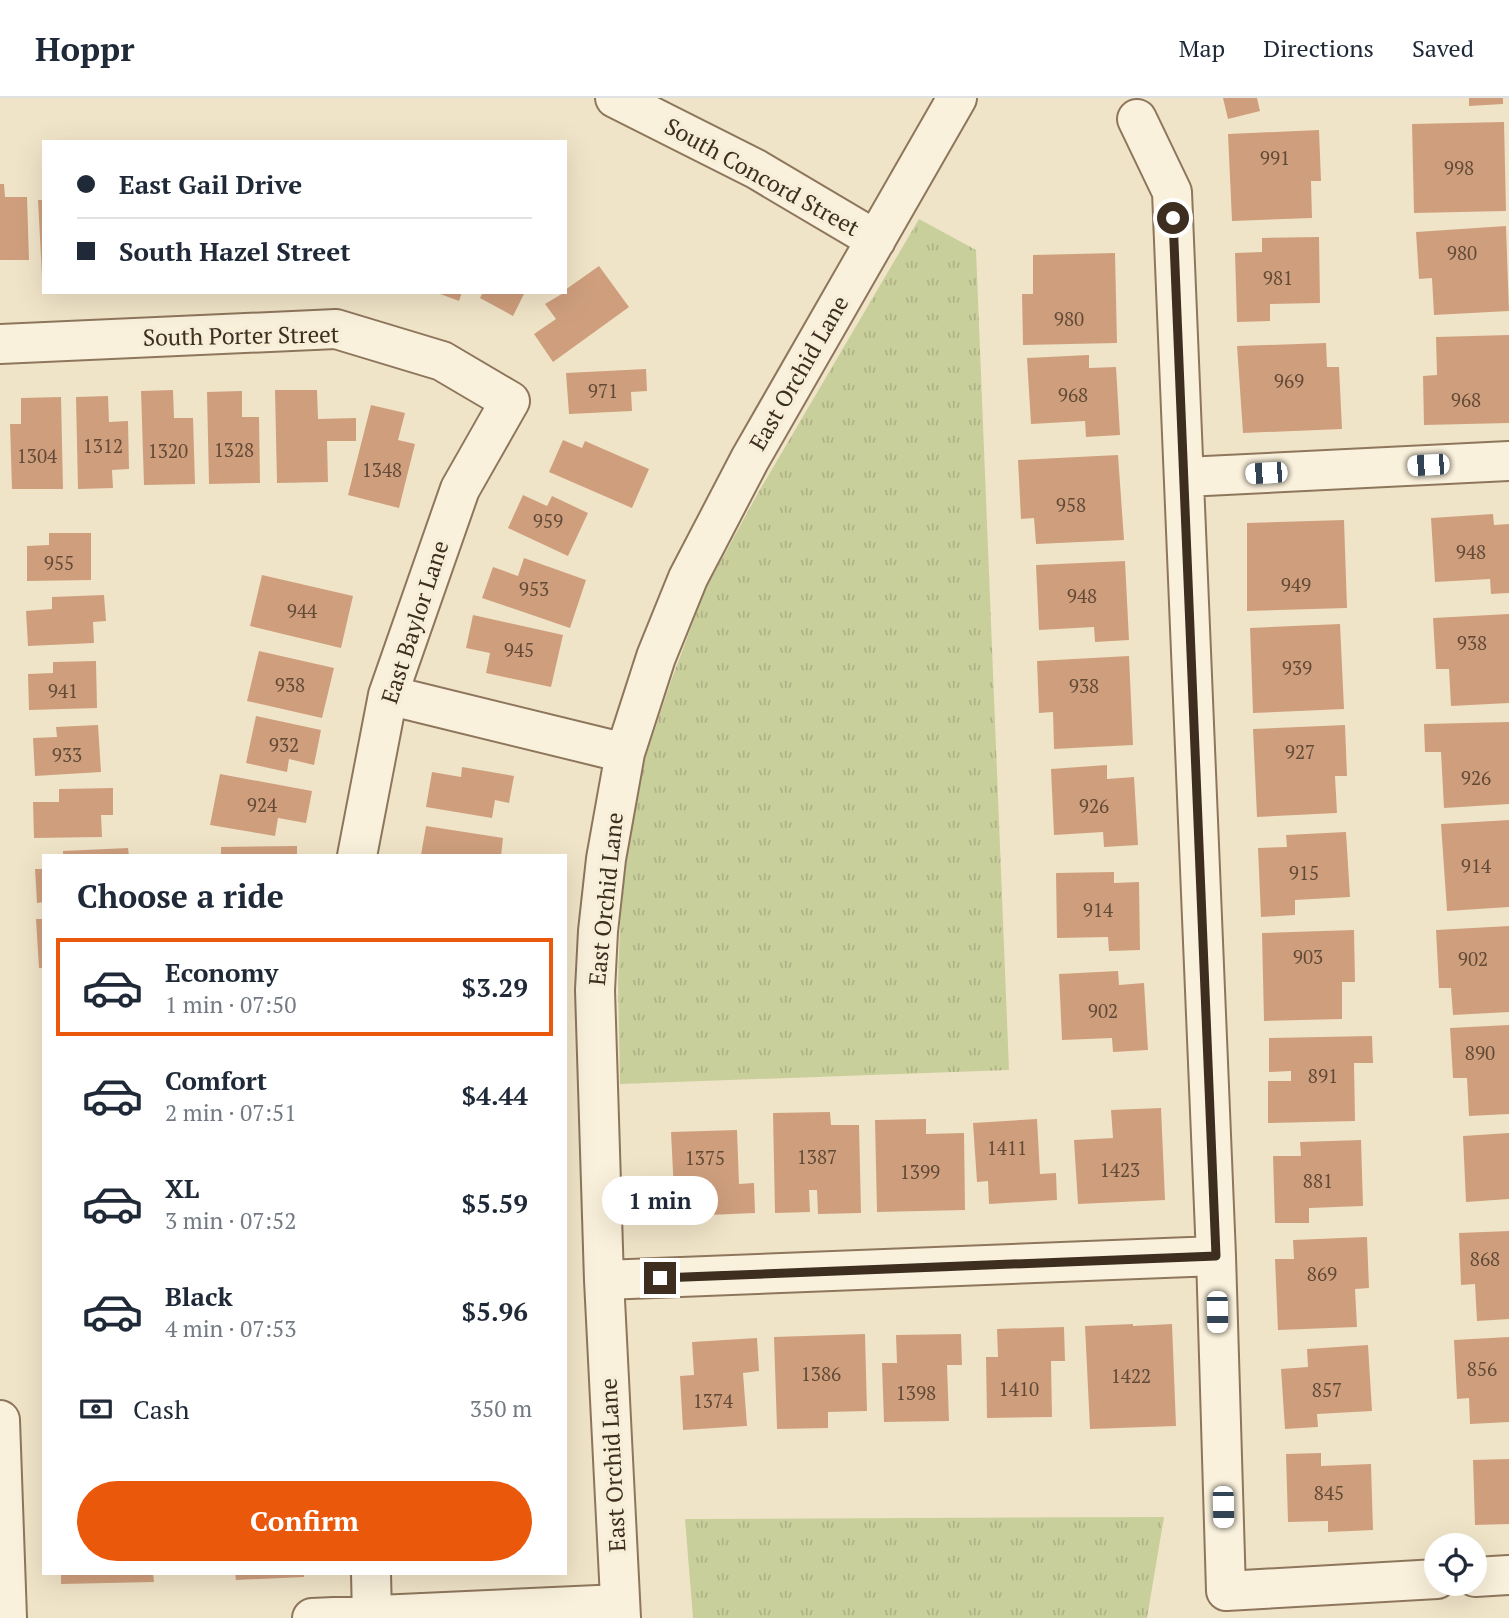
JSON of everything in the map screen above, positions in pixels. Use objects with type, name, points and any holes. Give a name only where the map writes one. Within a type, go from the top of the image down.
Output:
[{"type":"street","name":"South Concord Street","points":[[615,98],[756,169],[876,240],[957,98]]},
{"type":"street","points":[[1138,119],[1172,192],[1216,1256],[1226,1591],[1424,1580]]},
{"type":"street","name":"East Orchid Lane","points":[[620,1611],[604,1280],[595,990],[606,859],[625,753],[656,657],[688,578],[750,459],[876,240]]},
{"type":"street","name":"South Porter Street","points":[[0,344],[335,329],[442,362],[510,401]]},
{"type":"street","name":"East Baylor Lane","points":[[357,854],[388,695],[460,489],[510,401]]},
{"type":"street","points":[[1185,477],[1509,461]]},
{"type":"street","points":[[388,695],[625,753]]},
{"type":"street","points":[[604,1280],[1216,1256]]},
{"type":"street","points":[[0,1420],[7,1618]]},
{"type":"street","points":[[371,1575],[373,1616]]},
{"type":"street","points":[[1487,1576],[1509,1575]]},
{"type":"street","points":[[312,1618],[620,1611]]},
{"type":"green space","points":[[919,219],[976,250],[1009,1070],[620,1084],[618,982],[621,900],[645,759],[671,681],[705,590],[758,493]]},
{"type":"green space","points":[[1164,1517],[1147,1618],[693,1618],[685,1519]]},
{"type":"building","points":[[1223,98],[1257,98],[1260,111],[1228,119]]},
{"type":"building","points":[[1469,98],[1503,98],[1503,104],[1469,106]]},
{"type":"building","points":[[1504,122],[1506,211],[1414,213],[1412,124]]},
{"type":"building","points":[[1319,130],[1321,181],[1311,181],[1312,218],[1232,221],[1228,134]]},
{"type":"building","points":[[0,184],[4,184],[5,197],[27,197],[29,260],[0,260]]},
{"type":"building","points":[[38,200],[42,200],[42,276]]},
{"type":"building","points":[[1506,226],[1509,311],[1434,315],[1432,278],[1419,279],[1416,232]]},
{"type":"building","points":[[1319,237],[1320,303],[1270,304],[1270,321],[1237,322],[1235,253],[1262,252],[1262,238]]},
{"type":"building","points":[[1115,253],[1117,343],[1023,345],[1022,294],[1033,294],[1033,255]]},
{"type":"building","points":[[599,266],[629,307],[553,362],[534,334],[556,319],[545,304],[562,294],[567,294],[567,289]]},
{"type":"building","points":[[440,294],[461,294],[459,301]]},
{"type":"building","points":[[482,294],[524,294],[513,316],[480,298]]},
{"type":"building","points":[[1509,335],[1509,423],[1424,425],[1423,376],[1437,375],[1436,337]]},
{"type":"building","points":[[1326,343],[1327,367],[1339,367],[1342,429],[1243,433],[1237,346]]},
{"type":"building","points":[[1089,355],[1089,368],[1116,367],[1120,435],[1086,437],[1085,421],[1031,424],[1027,358]]},
{"type":"building","points":[[646,369],[647,391],[631,392],[632,411],[569,414],[566,373]]},
{"type":"building","points":[[173,390],[174,418],[193,418],[195,484],[144,485],[141,391]]},
{"type":"building","points":[[275,390],[317,390],[318,419],[356,418],[356,441],[327,441],[328,482],[277,483]]},
{"type":"building","points":[[242,391],[242,417],[259,417],[260,483],[209,484],[207,392]]},
{"type":"building","points":[[108,396],[109,422],[128,421],[129,469],[112,470],[113,488],[78,489],[76,397]]},
{"type":"building","points":[[61,397],[63,489],[12,489],[10,424],[21,424],[21,398]]},
{"type":"building","points":[[371,405],[405,413],[398,440],[415,444],[399,508],[348,495]]},
{"type":"building","points":[[563,440],[582,448],[585,441],[649,469],[632,508],[549,472]]},
{"type":"building","points":[[1118,455],[1124,540],[1036,544],[1034,518],[1021,519],[1018,460]]},
{"type":"building","points":[[523,495],[547,506],[552,496],[588,513],[568,556],[508,528]]},
{"type":"building","points":[[1493,514],[1494,525],[1509,524],[1509,593],[1491,594],[1490,579],[1435,582],[1431,518]]},
{"type":"building","points":[[1344,520],[1347,608],[1247,611],[1247,523]]},
{"type":"building","points":[[49,533],[91,533],[91,580],[27,581],[27,546],[49,545]]},
{"type":"building","points":[[524,558],[586,580],[570,628],[482,598],[493,567],[518,576]]},
{"type":"building","points":[[1125,561],[1129,640],[1095,642],[1094,627],[1039,630],[1036,565]]},
{"type":"building","points":[[262,575],[353,596],[341,648],[250,626]]},
{"type":"building","points":[[104,595],[106,621],[93,622],[94,643],[28,646],[26,611],[52,609],[52,597]]},
{"type":"building","points":[[1509,614],[1509,703],[1451,706],[1449,669],[1436,669],[1433,618]]},
{"type":"building","points":[[473,615],[563,635],[551,687],[486,673],[490,653],[466,648]]},
{"type":"building","points":[[1340,624],[1344,709],[1253,713],[1250,628]]},
{"type":"building","points":[[259,651],[334,668],[322,718],[247,701]]},
{"type":"building","points":[[1129,656],[1133,745],[1054,749],[1053,712],[1039,713],[1037,661]]},
{"type":"building","points":[[96,661],[97,708],[29,710],[28,674],[53,673],[53,662]]},
{"type":"building","points":[[256,716],[321,730],[314,765],[289,759],[287,772],[246,763]]},
{"type":"building","points":[[1509,722],[1509,804],[1444,808],[1441,752],[1425,752],[1424,724]]},
{"type":"building","points":[[98,725],[101,772],[35,776],[33,738],[57,737],[56,727]]},
{"type":"building","points":[[1345,725],[1347,776],[1335,776],[1337,813],[1257,817],[1253,729]]},
{"type":"building","points":[[1107,765],[1107,779],[1134,777],[1138,845],[1104,847],[1103,832],[1054,835],[1051,769]]},
{"type":"building","points":[[462,767],[514,776],[509,803],[495,800],[492,818],[426,807],[432,772],[461,777]]},
{"type":"building","points":[[220,774],[312,791],[306,823],[278,818],[275,836],[210,825]]},
{"type":"building","points":[[113,788],[113,815],[101,815],[102,837],[34,838],[33,802],[59,802],[59,789]]},
{"type":"building","points":[[1509,820],[1509,907],[1447,911],[1441,824]]},
{"type":"building","points":[[426,826],[503,838],[501,854],[421,854]]},
{"type":"building","points":[[1346,832],[1350,897],[1295,900],[1295,915],[1261,917],[1258,848],[1287,847],[1286,835]]},
{"type":"building","points":[[297,846],[297,854],[221,854],[221,847]]},
{"type":"building","points":[[128,848],[129,854],[63,854],[63,851]]},
{"type":"building","points":[[35,869],[42,869],[42,902],[37,903]]},
{"type":"building","points":[[1114,872],[1114,883],[1139,882],[1140,950],[1109,951],[1108,937],[1057,938],[1056,873]]},
{"type":"building","points":[[36,919],[42,919],[42,968],[39,968]]},
{"type":"building","points":[[1509,926],[1509,1012],[1453,1015],[1451,988],[1439,988],[1436,930]]},
{"type":"building","points":[[1354,930],[1355,982],[1342,982],[1342,1019],[1264,1021],[1262,933]]},
{"type":"building","points":[[1118,971],[1119,985],[1144,983],[1148,1050],[1113,1052],[1112,1038],[1062,1040],[1059,974]]},
{"type":"building","points":[[1509,1025],[1509,1114],[1469,1116],[1467,1078],[1453,1078],[1450,1028]]},
{"type":"building","points":[[1372,1036],[1373,1063],[1354,1063],[1355,1121],[1268,1123],[1268,1081],[1291,1081],[1291,1071],[1269,1072],[1269,1038]]},
{"type":"building","points":[[1161,1108],[1165,1200],[1078,1204],[1074,1140],[1113,1138],[1111,1110]]},
{"type":"building","points":[[830,1112],[831,1125],[859,1125],[861,1213],[818,1214],[817,1190],[809,1190],[810,1212],[775,1213],[773,1113]]},
{"type":"building","points":[[926,1119],[926,1134],[964,1133],[965,1210],[877,1212],[875,1120]]},
{"type":"building","points":[[1037,1119],[1040,1174],[1056,1173],[1057,1200],[989,1204],[988,1181],[977,1182],[973,1123]]},
{"type":"building","points":[[737,1130],[739,1184],[754,1183],[755,1213],[686,1216],[685,1191],[674,1192],[671,1132]]},
{"type":"building","points":[[1509,1133],[1509,1199],[1466,1202],[1463,1136]]},
{"type":"building","points":[[1361,1140],[1363,1206],[1309,1208],[1309,1223],[1275,1223],[1273,1156],[1301,1156],[1300,1142]]},
{"type":"building","points":[[1509,1231],[1509,1319],[1477,1321],[1475,1284],[1461,1285],[1459,1233]]},
{"type":"building","points":[[1367,1237],[1369,1288],[1355,1289],[1357,1327],[1278,1330],[1275,1259],[1294,1259],[1293,1240]]},
{"type":"building","points":[[1172,1324],[1176,1426],[1090,1429],[1085,1326]]},
{"type":"building","points":[[1064,1327],[1065,1361],[1051,1361],[1052,1417],[987,1418],[986,1357],[998,1357],[997,1329]]},
{"type":"building","points":[[865,1334],[867,1411],[828,1412],[828,1428],[777,1429],[774,1337]]},
{"type":"building","points":[[961,1334],[962,1365],[947,1365],[949,1421],[884,1422],[882,1363],[897,1363],[896,1335]]},
{"type":"building","points":[[1509,1337],[1509,1422],[1470,1424],[1469,1398],[1457,1399],[1454,1340]]},
{"type":"building","points":[[757,1338],[759,1371],[743,1373],[747,1426],[683,1430],[680,1376],[694,1375],[692,1342]]},
{"type":"building","points":[[1368,1345],[1372,1411],[1317,1414],[1318,1427],[1285,1429],[1281,1369],[1308,1367],[1307,1349]]},
{"type":"building","points":[[1321,1453],[1321,1466],[1371,1464],[1373,1530],[1328,1532],[1328,1521],[1288,1522],[1286,1454]]},
{"type":"building","points":[[1509,1459],[1509,1524],[1475,1525],[1473,1460]]},
{"type":"building","points":[[61,1575],[153,1575],[154,1582],[61,1584]]},
{"type":"building","points":[[235,1575],[304,1575],[304,1577],[236,1580]]},
{"type":"route","points":[[660,1278],[1216,1256],[1173,218]]}]
